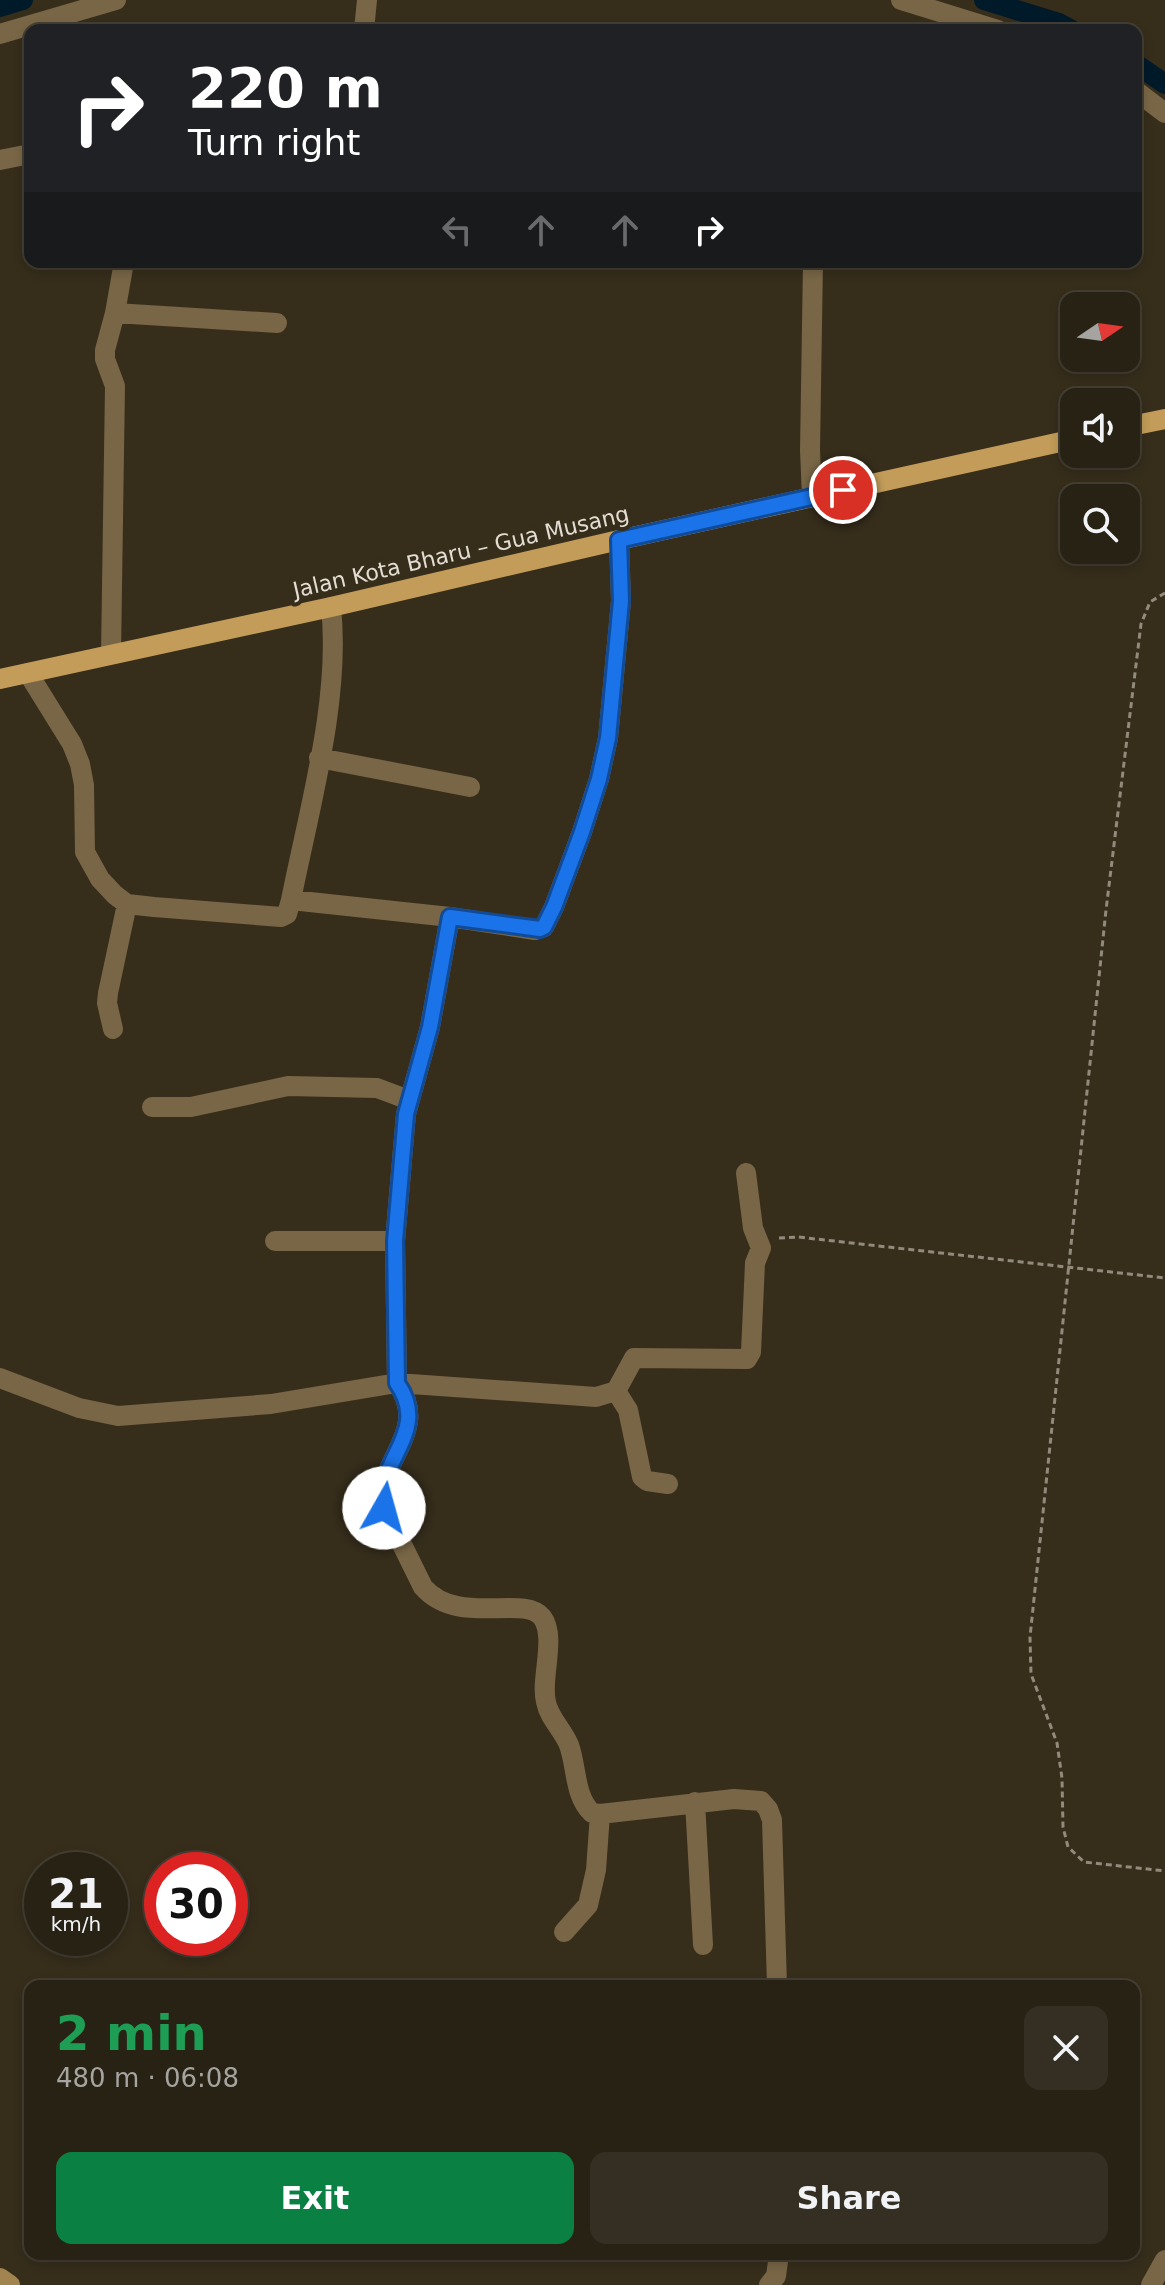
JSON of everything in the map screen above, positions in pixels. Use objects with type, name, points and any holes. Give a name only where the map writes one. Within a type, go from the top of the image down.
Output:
[{"type":"main road","points":[[1140,424],[1165,419]]},
{"type":"main road","name":"Jalan Kota Bharu – Gua Musang","points":[[0,679],[1060,442]]},
{"type":"main road","points":[[0,2278],[10,2285]]},
{"type":"street","points":[[34,24],[116,0]]},
{"type":"street","points":[[365,24],[367,0]]},
{"type":"street","points":[[901,0],[979,24]]},
{"type":"street","points":[[0,34],[24,27]]},
{"type":"street","points":[[1142,96],[1165,113]]},
{"type":"street","points":[[0,160],[24,155]]},
{"type":"street","points":[[111,654],[115,386],[105,359],[123,268]]},
{"type":"street","points":[[812,497],[813,268]]},
{"type":"street","points":[[115,313],[277,323]]},
{"type":"street","points":[[291,900],[540,929],[544,927],[591,806],[608,738],[621,601],[619,540]]},
{"type":"street","points":[[28,673],[72,744],[80,764],[84,785],[85,852],[100,879],[127,904],[281,917],[287,914],[291,900],[333,679],[331,607]]},
{"type":"street","points":[[319,758],[470,787]]},
{"type":"street","points":[[113,1029],[108,993],[127,904]]},
{"type":"street","points":[[450,917],[430,1027],[409,1100],[395,1241],[397,1383],[406,1395],[410,1410],[409,1426],[384,1480],[381,1495],[384,1508],[423,1587],[431,1596],[454,1608],[528,1609],[540,1615],[546,1624],[548,1641],[546,1702],[569,1745],[582,1802],[592,1813],[749,1798],[761,1801],[768,1809],[772,1820],[777,1980]]},
{"type":"street","points":[[152,1107],[191,1107],[288,1086],[377,1088],[409,1100]]},
{"type":"street","points":[[0,1378],[79,1408],[118,1416],[271,1404],[397,1383],[596,1397],[616,1391],[634,1358],[747,1359],[751,1352],[755,1263],[761,1248],[753,1228],[746,1173]]},
{"type":"street","points":[[275,1241],[395,1241]]},
{"type":"street","points":[[616,1391],[628,1410],[642,1477],[647,1481],[668,1484]]},
{"type":"street","points":[[695,1802],[703,1945]]},
{"type":"street","points":[[564,1932],[588,1905],[596,1870],[600,1814]]},
{"type":"street","points":[[773,2284],[779,2260]]},
{"type":"street","points":[[1151,2285],[1165,2260]]},
{"type":"path","points":[[1165,593],[1150,602],[1141,624],[1106,910],[1030,1637],[1031,1674],[1057,1743],[1062,1778],[1063,1827],[1068,1847],[1084,1862],[1165,1871]]},
{"type":"path","points":[[761,1248],[770,1241],[798,1237],[1165,1278]]},
{"type":"waterway","points":[[0,7],[23,0]]},
{"type":"waterway","points":[[984,0],[1061,24]]},
{"type":"waterway","points":[[1142,68],[1165,84]]},
{"type":"route","points":[[384,1508],[381,1495],[384,1480],[409,1426],[410,1410],[406,1395],[397,1383],[395,1241],[406,1114],[430,1027],[450,917],[535,930],[544,927],[548,921],[591,806],[608,738],[621,601],[619,540],[843,490]]}]
